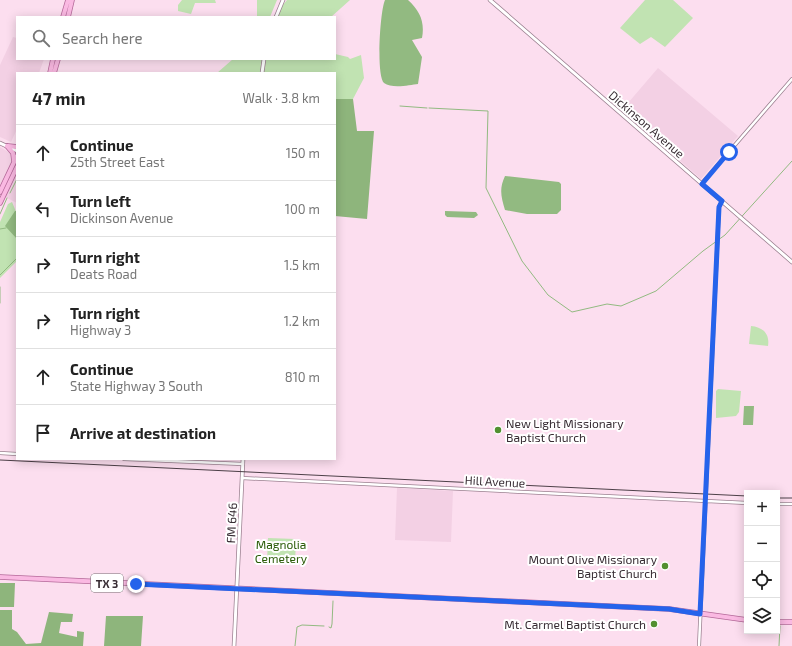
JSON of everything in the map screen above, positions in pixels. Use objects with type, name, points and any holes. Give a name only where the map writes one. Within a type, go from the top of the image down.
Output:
[{"type":"main road","points":[[63,16],[68,0]]},
{"type":"main road","points":[[276,16],[283,0]]},
{"type":"main road","name":"Dickinson Avenue","points":[[490,0],[792,262]]},
{"type":"main road","points":[[68,16],[72,2]]},
{"type":"main road","points":[[50,72],[53,60]]},
{"type":"main road","points":[[54,72],[58,60]]},
{"type":"main road","points":[[262,72],[264,60]]},
{"type":"main road","points":[[0,143],[16,150]]},
{"type":"main road","points":[[7,146],[16,147]]},
{"type":"main road","points":[[0,203],[13,175],[15,165],[14,155],[7,146]]},
{"type":"main road","points":[[0,192],[15,165]]},
{"type":"main road","points":[[13,175],[16,171]]},
{"type":"main road","name":"FM 646","points":[[234,646],[243,460]]},
{"type":"main road","name":"TX 3","points":[[0,577],[669,609],[744,620]]},
{"type":"main road","points":[[780,622],[792,622]]},
{"type":"street","points":[[702,184],[792,79]]},
{"type":"street","points":[[699,646],[719,207],[722,201]]},
{"type":"street","points":[[0,453],[16,454]]},
{"type":"street","points":[[148,460],[243,464]]},
{"type":"street","name":"Hill Avenue","points":[[242,478],[744,503]]},
{"type":"street","points":[[780,504],[792,504]]},
{"type":"shaded area","points":[[385,0],[408,0],[416,8],[421,17],[423,27],[422,38],[412,40],[422,57],[418,84],[392,86],[384,83],[382,78],[379,57],[383,6]]},
{"type":"shaded area","points":[[13,37],[16,38],[16,60],[44,60],[39,72],[16,72],[16,131],[11,142],[0,137],[0,65]]},
{"type":"shaded area","points":[[658,68],[738,136],[701,179],[622,110]]},
{"type":"shaded area","points":[[336,99],[353,99],[357,131],[374,131],[367,219],[336,216]]},
{"type":"shaded area","points":[[0,147],[12,154],[12,161],[0,188]]},
{"type":"shaded area","points":[[16,174],[16,202],[5,197]]},
{"type":"shaded area","points":[[505,176],[559,182],[561,184],[561,210],[557,214],[527,214],[505,210],[501,193]]},
{"type":"shaded area","points":[[15,211],[16,211],[16,238],[5,226]]},
{"type":"shaded area","points":[[445,211],[476,212],[478,215],[474,218],[447,217],[445,215]]},
{"type":"shaded area","points":[[744,406],[754,406],[753,425],[743,425]]},
{"type":"shaded area","points":[[397,488],[453,491],[451,542],[395,540]]},
{"type":"shaded area","points":[[0,583],[15,583],[14,607],[0,607]]},
{"type":"shaded area","points":[[0,610],[12,610],[12,629],[17,632],[26,644],[41,643],[49,612],[73,614],[72,622],[61,622],[59,633],[77,637],[77,631],[84,632],[83,646],[0,646]]},
{"type":"shaded area","points":[[106,616],[143,616],[141,646],[104,646]]},
{"type":"green space","points":[[182,0],[215,0],[216,3],[195,3],[191,14],[178,11],[178,5]]},
{"type":"green space","points":[[257,0],[277,0],[270,16],[257,16]]},
{"type":"green space","points":[[287,0],[350,0],[332,16],[274,16]]},
{"type":"green space","points":[[645,0],[673,0],[693,18],[665,47],[651,37],[640,44],[620,28]]},
{"type":"green space","points":[[336,54],[348,57],[350,59],[361,55],[364,78],[353,99],[336,99],[336,72],[218,72],[232,60],[336,60]]},
{"type":"green space","points":[[12,202],[16,212],[16,262],[0,278],[0,222],[8,204]]},
{"type":"green space","points":[[751,326],[759,328],[765,332],[768,338],[768,346],[749,344]]},
{"type":"green space","points":[[718,389],[741,391],[739,412],[736,416],[716,418],[716,391]]},
{"type":"green space","name":"Magnolia Cemetery","points":[[268,538],[296,539],[295,564],[267,562]]},
{"type":"waterway","points":[[400,106],[427,108]]},
{"type":"waterway","points":[[429,108],[488,111],[486,188],[522,261],[548,295],[572,312],[607,304],[621,306],[656,291],[703,251],[725,235],[792,161]]},
{"type":"waterway","points":[[10,193],[16,181]]},
{"type":"waterway","points":[[0,214],[7,198]]},
{"type":"waterway","points":[[0,229],[6,228]]},
{"type":"waterway","points":[[0,275],[16,259]]},
{"type":"waterway","points":[[0,287],[0,303]]},
{"type":"waterway","points":[[329,627],[331,628],[332,624],[333,601]]},
{"type":"waterway","points":[[295,646],[297,627],[302,625],[324,626]]},
{"type":"waterway","points":[[779,646],[780,634]]},
{"type":"railway","points":[[0,460],[744,496]]},
{"type":"railway","points":[[780,498],[792,498]]},
{"type":"place","name":"New Light Missionary Baptist Church","points":[[498,430]]},
{"type":"place","name":"Mount Olive Missionary Baptist Church","points":[[665,566]]},
{"type":"place","name":"Mt. Carmel Baptist Church","points":[[654,624]]},
{"type":"route","points":[[136,584],[669,609],[700,614],[716,265],[720,213],[719,207],[722,201],[702,184],[729,152]]}]
